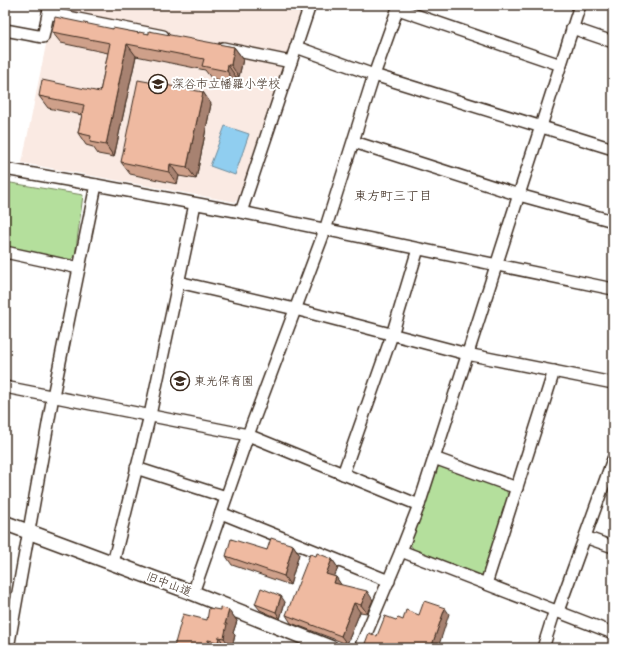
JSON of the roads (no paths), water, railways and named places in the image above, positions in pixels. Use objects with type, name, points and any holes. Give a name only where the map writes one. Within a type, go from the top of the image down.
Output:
[{"type":"main road","name":"旧中山道","points":[[5,523],[192,593],[331,648]]},
{"type":"street","points":[[241,212],[310,5]]},
{"type":"street","points":[[360,648],[402,551],[419,505],[580,5]]},
{"type":"street","points":[[192,593],[248,435],[325,230],[354,142],[374,74],[399,7],[560,65]]},
{"type":"street","points":[[5,30],[43,37],[49,9],[173,38]]},
{"type":"street","points":[[572,28],[613,42]]},
{"type":"street","points":[[212,46],[291,62]]},
{"type":"street","points":[[296,47],[374,74],[613,149]]},
{"type":"street","points":[[354,142],[518,195],[613,221]]},
{"type":"street","points":[[5,169],[241,212],[613,289]]},
{"type":"street","points":[[8,648],[53,396],[96,185]]},
{"type":"street","points":[[113,563],[150,415],[195,204]]},
{"type":"street","points":[[343,474],[392,335],[418,249]]},
{"type":"street","points":[[5,252],[79,268]]},
{"type":"street","points":[[178,282],[295,309],[467,354],[613,383]]},
{"type":"street","points":[[486,584],[554,371]]},
{"type":"street","points":[[5,387],[248,435],[419,505]]},
{"type":"street","points":[[434,458],[516,488]]},
{"type":"street","points":[[543,648],[613,459]]},
{"type":"street","points":[[136,468],[226,497]]},
{"type":"street","points":[[221,513],[389,581]]},
{"type":"street","points":[[585,537],[613,547]]},
{"type":"street","points":[[402,551],[613,633]]},
{"type":"water","points":[[225,126],[249,134],[235,175],[210,166]]},
{"type":"place","name":"深谷市立幡羅小学校","points":[[158,84]]},
{"type":"place","name":"東光保育園","points":[[180,381]]},
{"type":"district","name":"東方町三丁目","points":[[393,195]]}]
